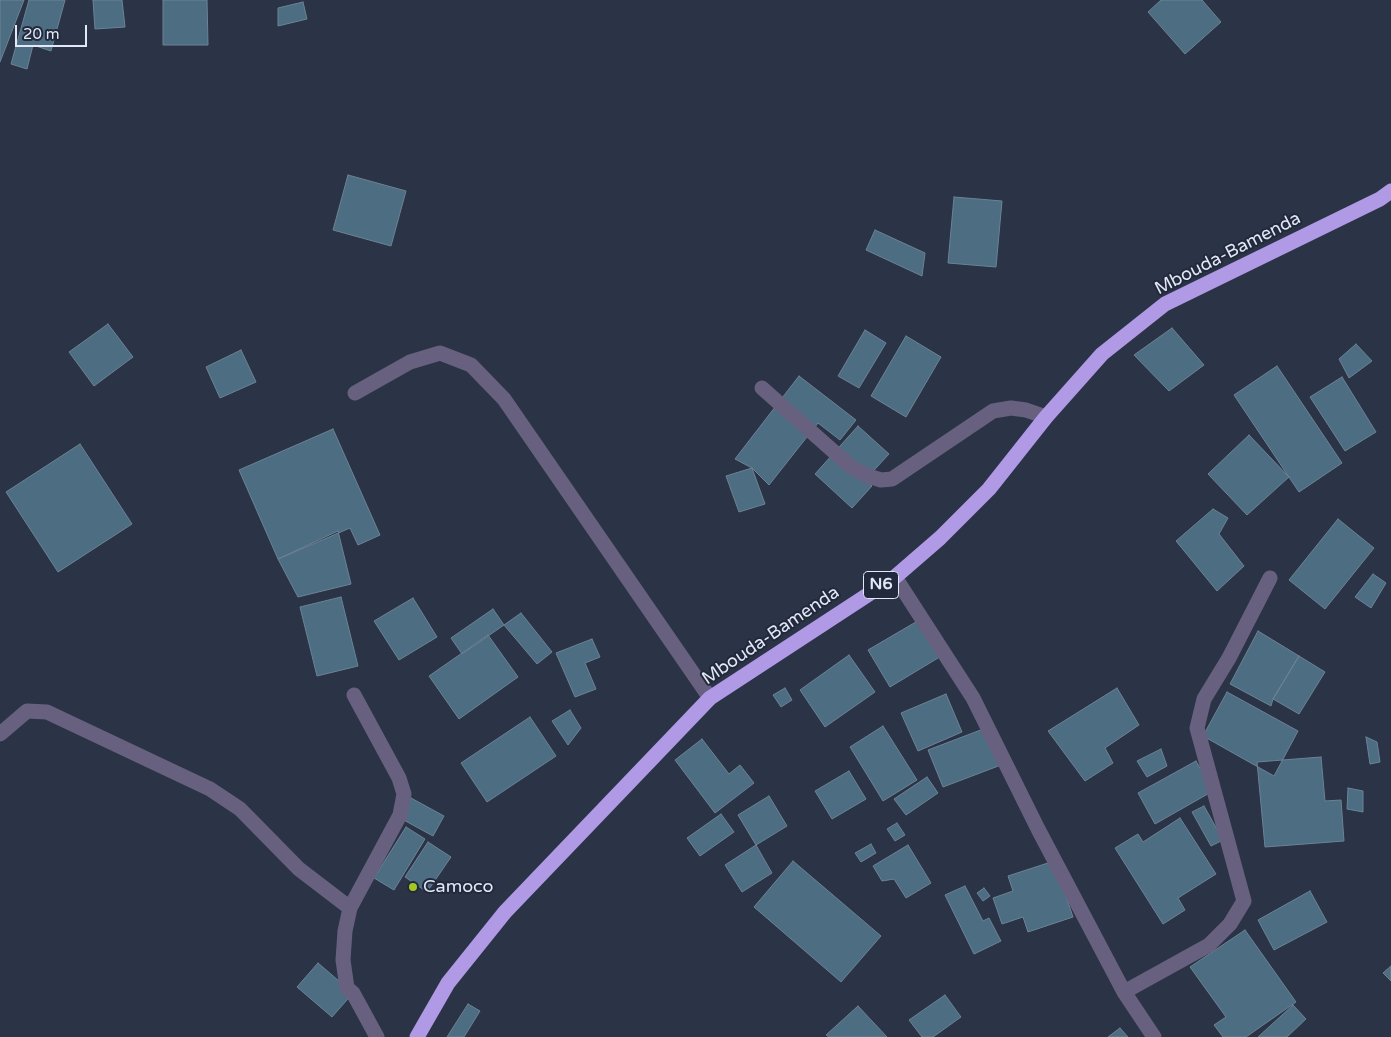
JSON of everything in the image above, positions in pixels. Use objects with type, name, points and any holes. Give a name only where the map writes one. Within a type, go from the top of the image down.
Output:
[{"type":"highway","name":"Mbouda-Bamenda","points":[[417,1037],[448,983],[505,912],[710,698],[895,577],[940,538],[989,489],[1046,417],[1102,354],[1165,304],[1380,199],[1391,191]]},
{"type":"street","points":[[355,393],[410,362],[440,353],[471,365],[504,399],[710,698]]},
{"type":"street","points":[[762,388],[850,466],[868,476],[881,480],[892,479],[993,411],[1011,408],[1026,410],[1046,417]]},
{"type":"street","points":[[895,577],[973,698],[1038,829],[1124,992],[1154,1037]]},
{"type":"street","points":[[1124,992],[1209,945],[1230,924],[1244,900],[1197,728],[1204,699],[1229,658],[1270,578]]},
{"type":"street","points":[[354,695],[399,778],[404,794],[400,815],[350,908],[345,931],[342,960],[347,988],[353,993],[377,1037]]},
{"type":"street","points":[[0,734],[27,711],[47,712],[210,789],[240,810],[299,869],[350,908]]},
{"type":"building","points":[[0,0],[24,0],[0,62]]},
{"type":"building","points":[[29,0],[65,0],[51,51],[33,45],[27,69],[11,64]]},
{"type":"building","points":[[93,0],[122,0],[125,27],[95,29]]},
{"type":"building","points":[[163,0],[207,0],[208,45],[163,45]]},
{"type":"building","points":[[1161,0],[1202,0],[1221,22],[1185,54],[1148,12]]},
{"type":"building","points":[[303,2],[307,19],[278,26],[278,8]]},
{"type":"building","points":[[348,175],[406,191],[391,246],[333,230]]},
{"type":"building","points":[[954,197],[1002,201],[996,267],[948,263]]},
{"type":"building","points":[[875,230],[925,253],[922,276],[866,250]]},
{"type":"building","points":[[108,324],[133,357],[94,386],[69,352]]},
{"type":"building","points":[[1172,328],[1204,365],[1169,391],[1134,355]]},
{"type":"building","points":[[865,330],[886,343],[859,388],[838,376]]},
{"type":"building","points":[[906,336],[941,357],[906,417],[871,396]]},
{"type":"building","points":[[1356,344],[1372,361],[1349,378],[1339,359]]},
{"type":"building","points":[[241,350],[256,382],[220,398],[206,367]]},
{"type":"building","points":[[1277,366],[1342,463],[1299,492],[1234,395]]},
{"type":"building","points":[[799,376],[856,420],[840,440],[818,423],[769,485],[752,468],[735,459]]},
{"type":"building","points":[[1342,377],[1376,432],[1345,451],[1310,397]]},
{"type":"building","points":[[858,426],[889,454],[865,480],[872,486],[852,508],[815,474]]},
{"type":"building","points":[[333,429],[380,535],[358,545],[350,528],[278,559],[239,470]]},
{"type":"building","points":[[1249,435],[1289,477],[1247,515],[1208,474]]},
{"type":"building","points":[[80,444],[132,524],[58,572],[6,492]]},
{"type":"building","points":[[752,468],[765,504],[739,512],[726,476]]},
{"type":"building","points":[[1213,509],[1228,518],[1219,534],[1244,566],[1217,591],[1176,541]]},
{"type":"building","points":[[1338,519],[1374,548],[1325,609],[1289,580]]},
{"type":"building","points":[[338,531],[351,584],[298,597],[278,559]]},
{"type":"building","points":[[1373,574],[1386,583],[1371,608],[1355,597]]},
{"type":"building","points":[[341,597],[358,666],[317,676],[300,607]]},
{"type":"building","points":[[413,598],[437,637],[399,660],[374,621]]},
{"type":"building","points":[[493,609],[504,625],[462,654],[451,638]]},
{"type":"building","points":[[521,613],[552,652],[537,664],[504,625]]},
{"type":"building","points":[[921,619],[943,655],[890,687],[868,650]]},
{"type":"building","points":[[1258,631],[1299,656],[1273,699],[1271,706],[1230,684]]},
{"type":"building","points":[[488,635],[518,677],[459,719],[429,676]]},
{"type":"building","points":[[592,639],[600,657],[585,663],[596,689],[575,697],[556,653]]},
{"type":"building","points":[[849,655],[875,692],[825,727],[800,690]]},
{"type":"building","points":[[1299,656],[1325,672],[1299,714],[1273,699]]},
{"type":"building","points":[[785,688],[792,700],[781,707],[773,695]]},
{"type":"building","points":[[1117,688],[1139,725],[1105,748],[1113,763],[1085,781],[1048,731]]},
{"type":"building","points":[[1227,692],[1298,731],[1274,776],[1203,736]]},
{"type":"building","points":[[946,694],[962,732],[918,751],[901,713]]},
{"type":"building","points":[[570,710],[581,728],[568,745],[552,721]]},
{"type":"building","points":[[530,717],[556,756],[487,802],[461,763]]},
{"type":"building","points":[[883,726],[917,780],[883,801],[850,747]]},
{"type":"building","points":[[986,728],[1001,765],[943,787],[928,750]]},
{"type":"building","points":[[1366,737],[1377,742],[1380,762],[1370,764]]},
{"type":"building","points":[[702,739],[729,774],[740,765],[754,783],[715,813],[675,760]]},
{"type":"building","points":[[1161,749],[1167,766],[1147,777],[1137,761]]},
{"type":"building","points":[[1321,757],[1325,801],[1341,800],[1344,841],[1265,847],[1257,762]]},
{"type":"building","points":[[1196,761],[1213,791],[1155,824],[1138,793]]},
{"type":"building","points":[[849,771],[866,799],[832,819],[815,791]]},
{"type":"building","points":[[927,777],[938,793],[906,815],[894,799]]},
{"type":"building","points":[[1348,788],[1363,791],[1363,812],[1347,809]]},
{"type":"building","points":[[769,796],[787,826],[756,845],[738,815]]},
{"type":"building","points":[[411,798],[444,816],[433,836],[400,818]]},
{"type":"building","points":[[1204,806],[1223,840],[1211,846],[1192,812]]},
{"type":"building","points":[[721,814],[734,832],[700,856],[687,838]]},
{"type":"building","points":[[1180,818],[1216,874],[1178,898],[1185,910],[1163,924],[1115,848],[1138,834],[1143,842]]},
{"type":"building","points":[[897,823],[905,835],[895,841],[887,829]]},
{"type":"building","points":[[406,827],[425,839],[394,890],[374,878]]},
{"type":"building","points":[[428,842],[451,857],[427,892],[405,877]]},
{"type":"building","points":[[871,844],[876,853],[861,862],[855,853]]},
{"type":"building","points":[[756,845],[772,873],[742,892],[725,865]]},
{"type":"building","points":[[908,845],[931,883],[906,898],[894,879],[882,881],[873,866]]},
{"type":"building","points":[[793,861],[881,936],[841,982],[754,907]]},
{"type":"building","points":[[1054,861],[1073,917],[1028,932],[1023,917],[1002,924],[993,898],[1013,891],[1008,876]]},
{"type":"building","points":[[965,886],[983,921],[989,918],[1001,941],[974,954],[945,895]]},
{"type":"building","points":[[984,888],[990,896],[983,901],[977,893]]},
{"type":"building","points":[[1310,891],[1327,922],[1274,950],[1258,920]]},
{"type":"building","points":[[1245,930],[1296,1002],[1246,1037],[1223,1037],[1214,1025],[1226,1017],[1190,967]]},
{"type":"building","points":[[318,963],[353,993],[332,1017],[297,987]]},
{"type":"building","points":[[1391,966],[1391,981],[1383,973]]},
{"type":"building","points":[[945,995],[961,1017],[933,1037],[922,1037],[909,1020]]},
{"type":"building","points":[[468,1004],[480,1011],[464,1037],[447,1037]]},
{"type":"building","points":[[1293,1005],[1306,1019],[1287,1037],[1258,1037]]},
{"type":"building","points":[[858,1006],[887,1037],[829,1037],[826,1035]]},
{"type":"building","points":[[1120,1028],[1128,1037],[1108,1037]]},
{"type":"place","name":"Camoco","points":[[413,887]]}]
